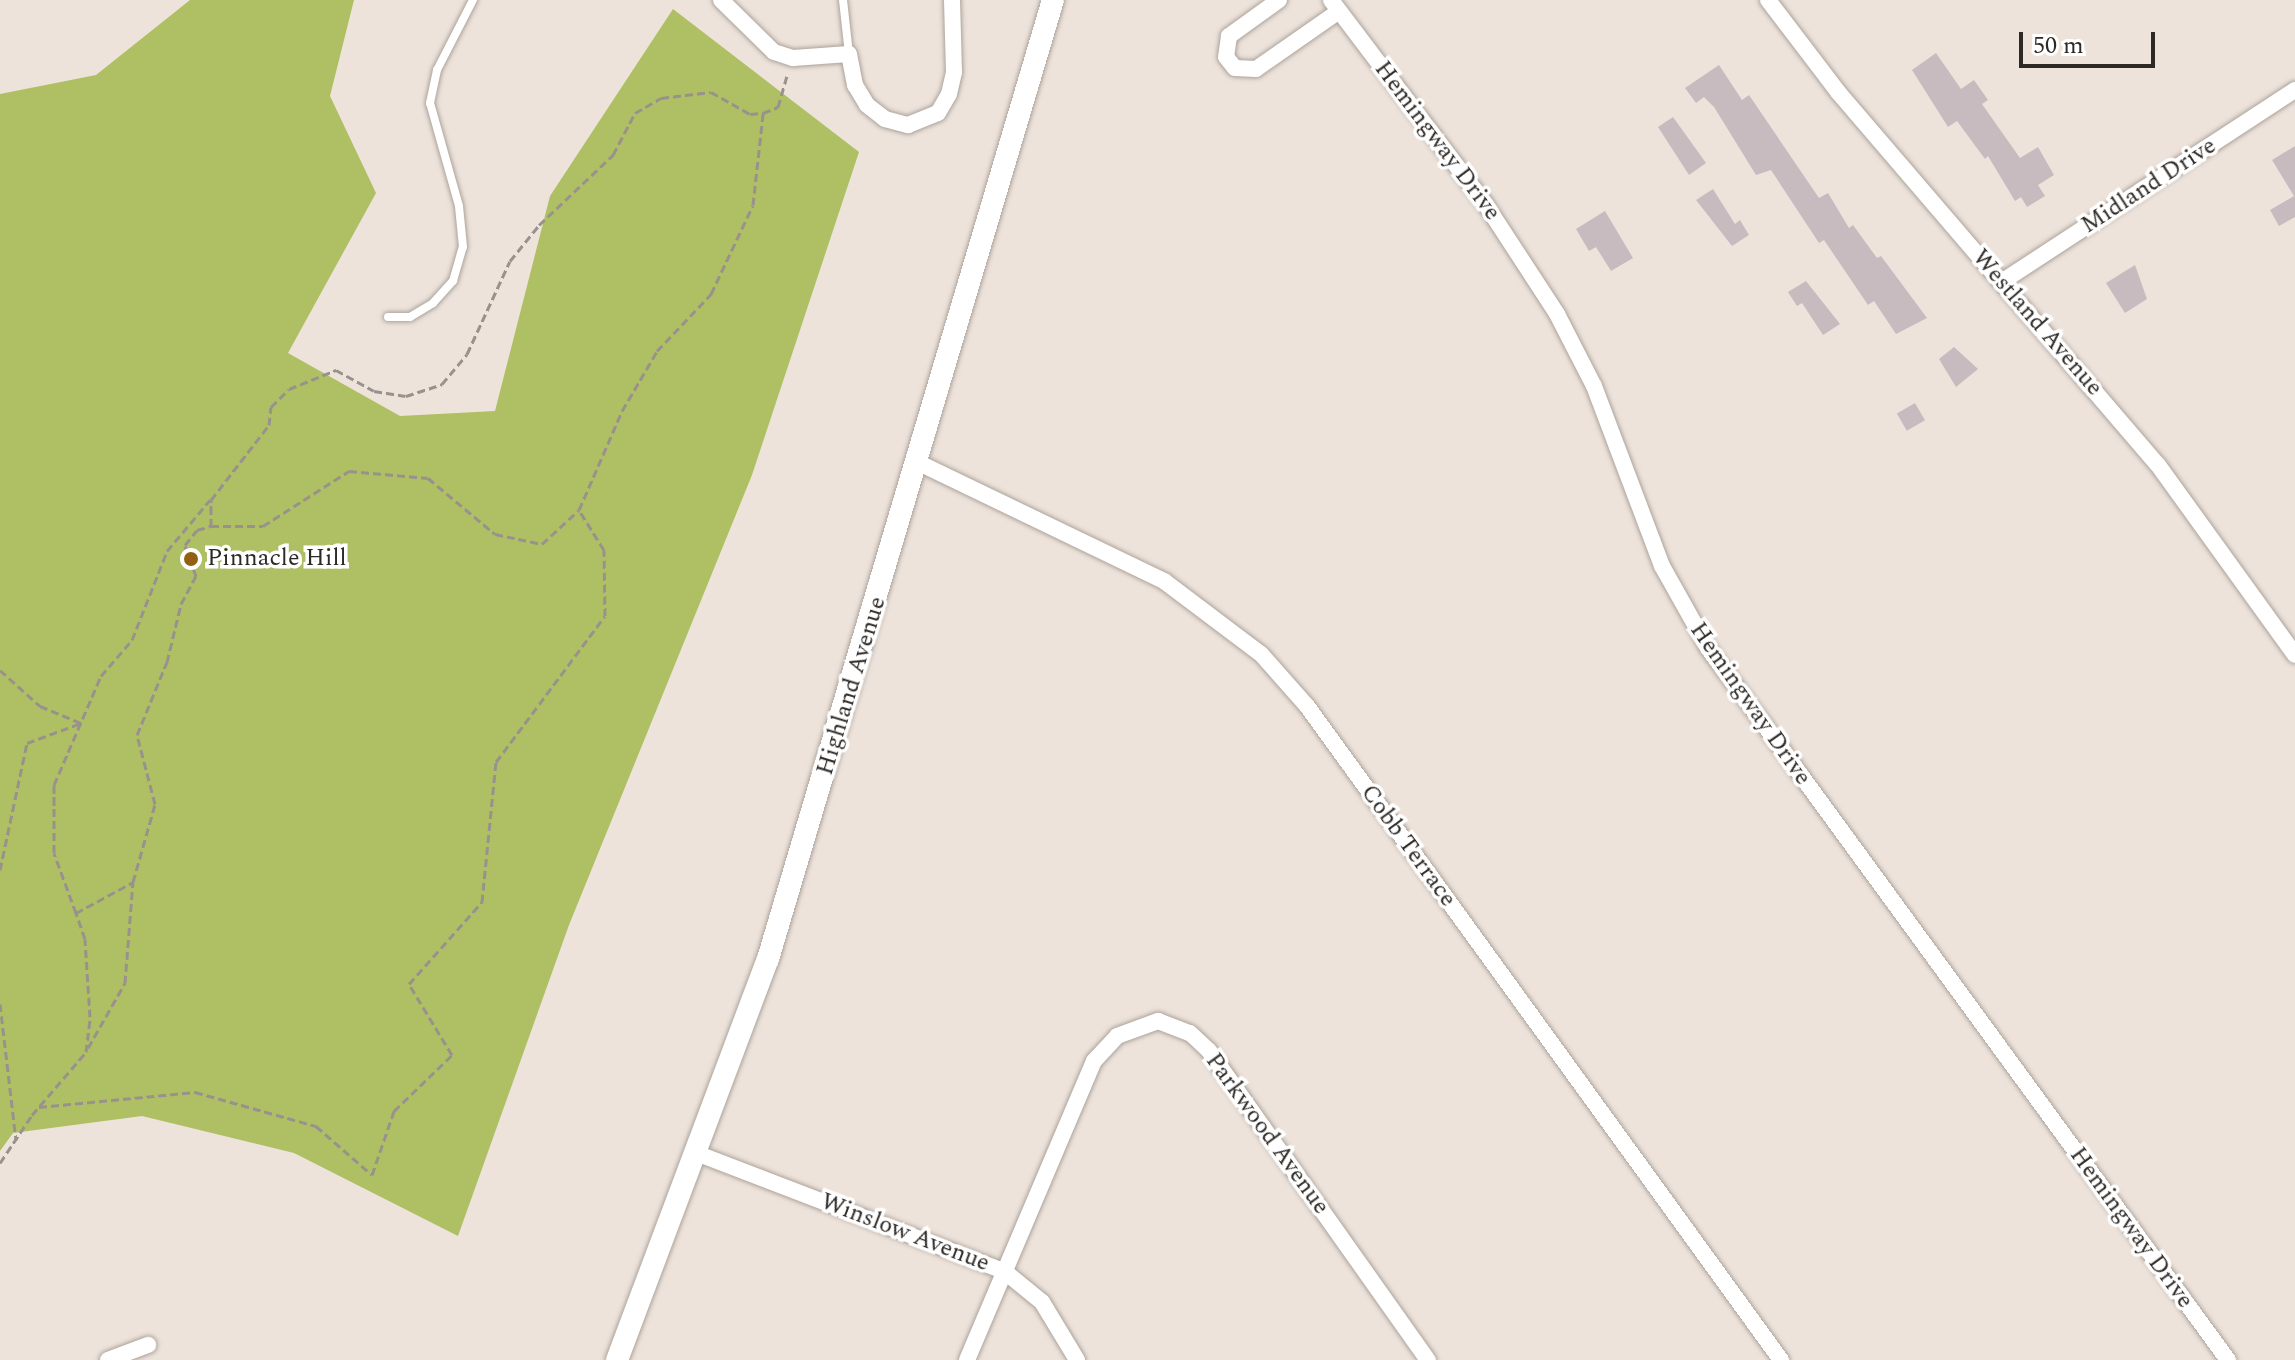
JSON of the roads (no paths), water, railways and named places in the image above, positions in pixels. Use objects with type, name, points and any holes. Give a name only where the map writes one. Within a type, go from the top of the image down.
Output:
[{"type":"street","points":[[721,0],[757,40],[793,58],[849,54],[859,95],[875,114],[896,124],[930,119],[945,104],[952,84],[952,0]]},
{"type":"street","name":"Highland Avenue","points":[[617,1360],[768,959],[919,463],[1053,0]]},
{"type":"street","name":"Hemingway Drive","points":[[1279,0],[1229,36],[1225,50],[1235,68],[1256,69],[1335,5],[1486,205],[1557,314],[1594,386],[1662,566],[1708,648],[2228,1360]]},
{"type":"street","name":"Westland Avenue","points":[[1768,0],[1838,92],[2158,465],[2295,655]]},
{"type":"street","name":"Midland Drive","points":[[2003,281],[2295,90]]},
{"type":"street","name":"Cobb Terrace","points":[[919,463],[1164,581],[1261,654],[1307,706],[1781,1360]]},
{"type":"street","name":"Parkwood Avenue","points":[[967,1360],[1094,1061],[1117,1036],[1158,1021],[1190,1033],[1209,1051],[1428,1360]]},
{"type":"street","name":"Winslow Avenue","points":[[696,1153],[1004,1271],[1042,1302],[1077,1360]]},
{"type":"street","points":[[108,1360],[148,1345]]},
{"type":"lane","points":[[388,317],[410,317],[433,303],[453,281],[463,247],[459,206],[430,103],[437,70],[473,0]]},
{"type":"lane","points":[[843,0],[849,54]]},
{"type":"place","name":"Pinnacle Hill","points":[[191,559]]}]
